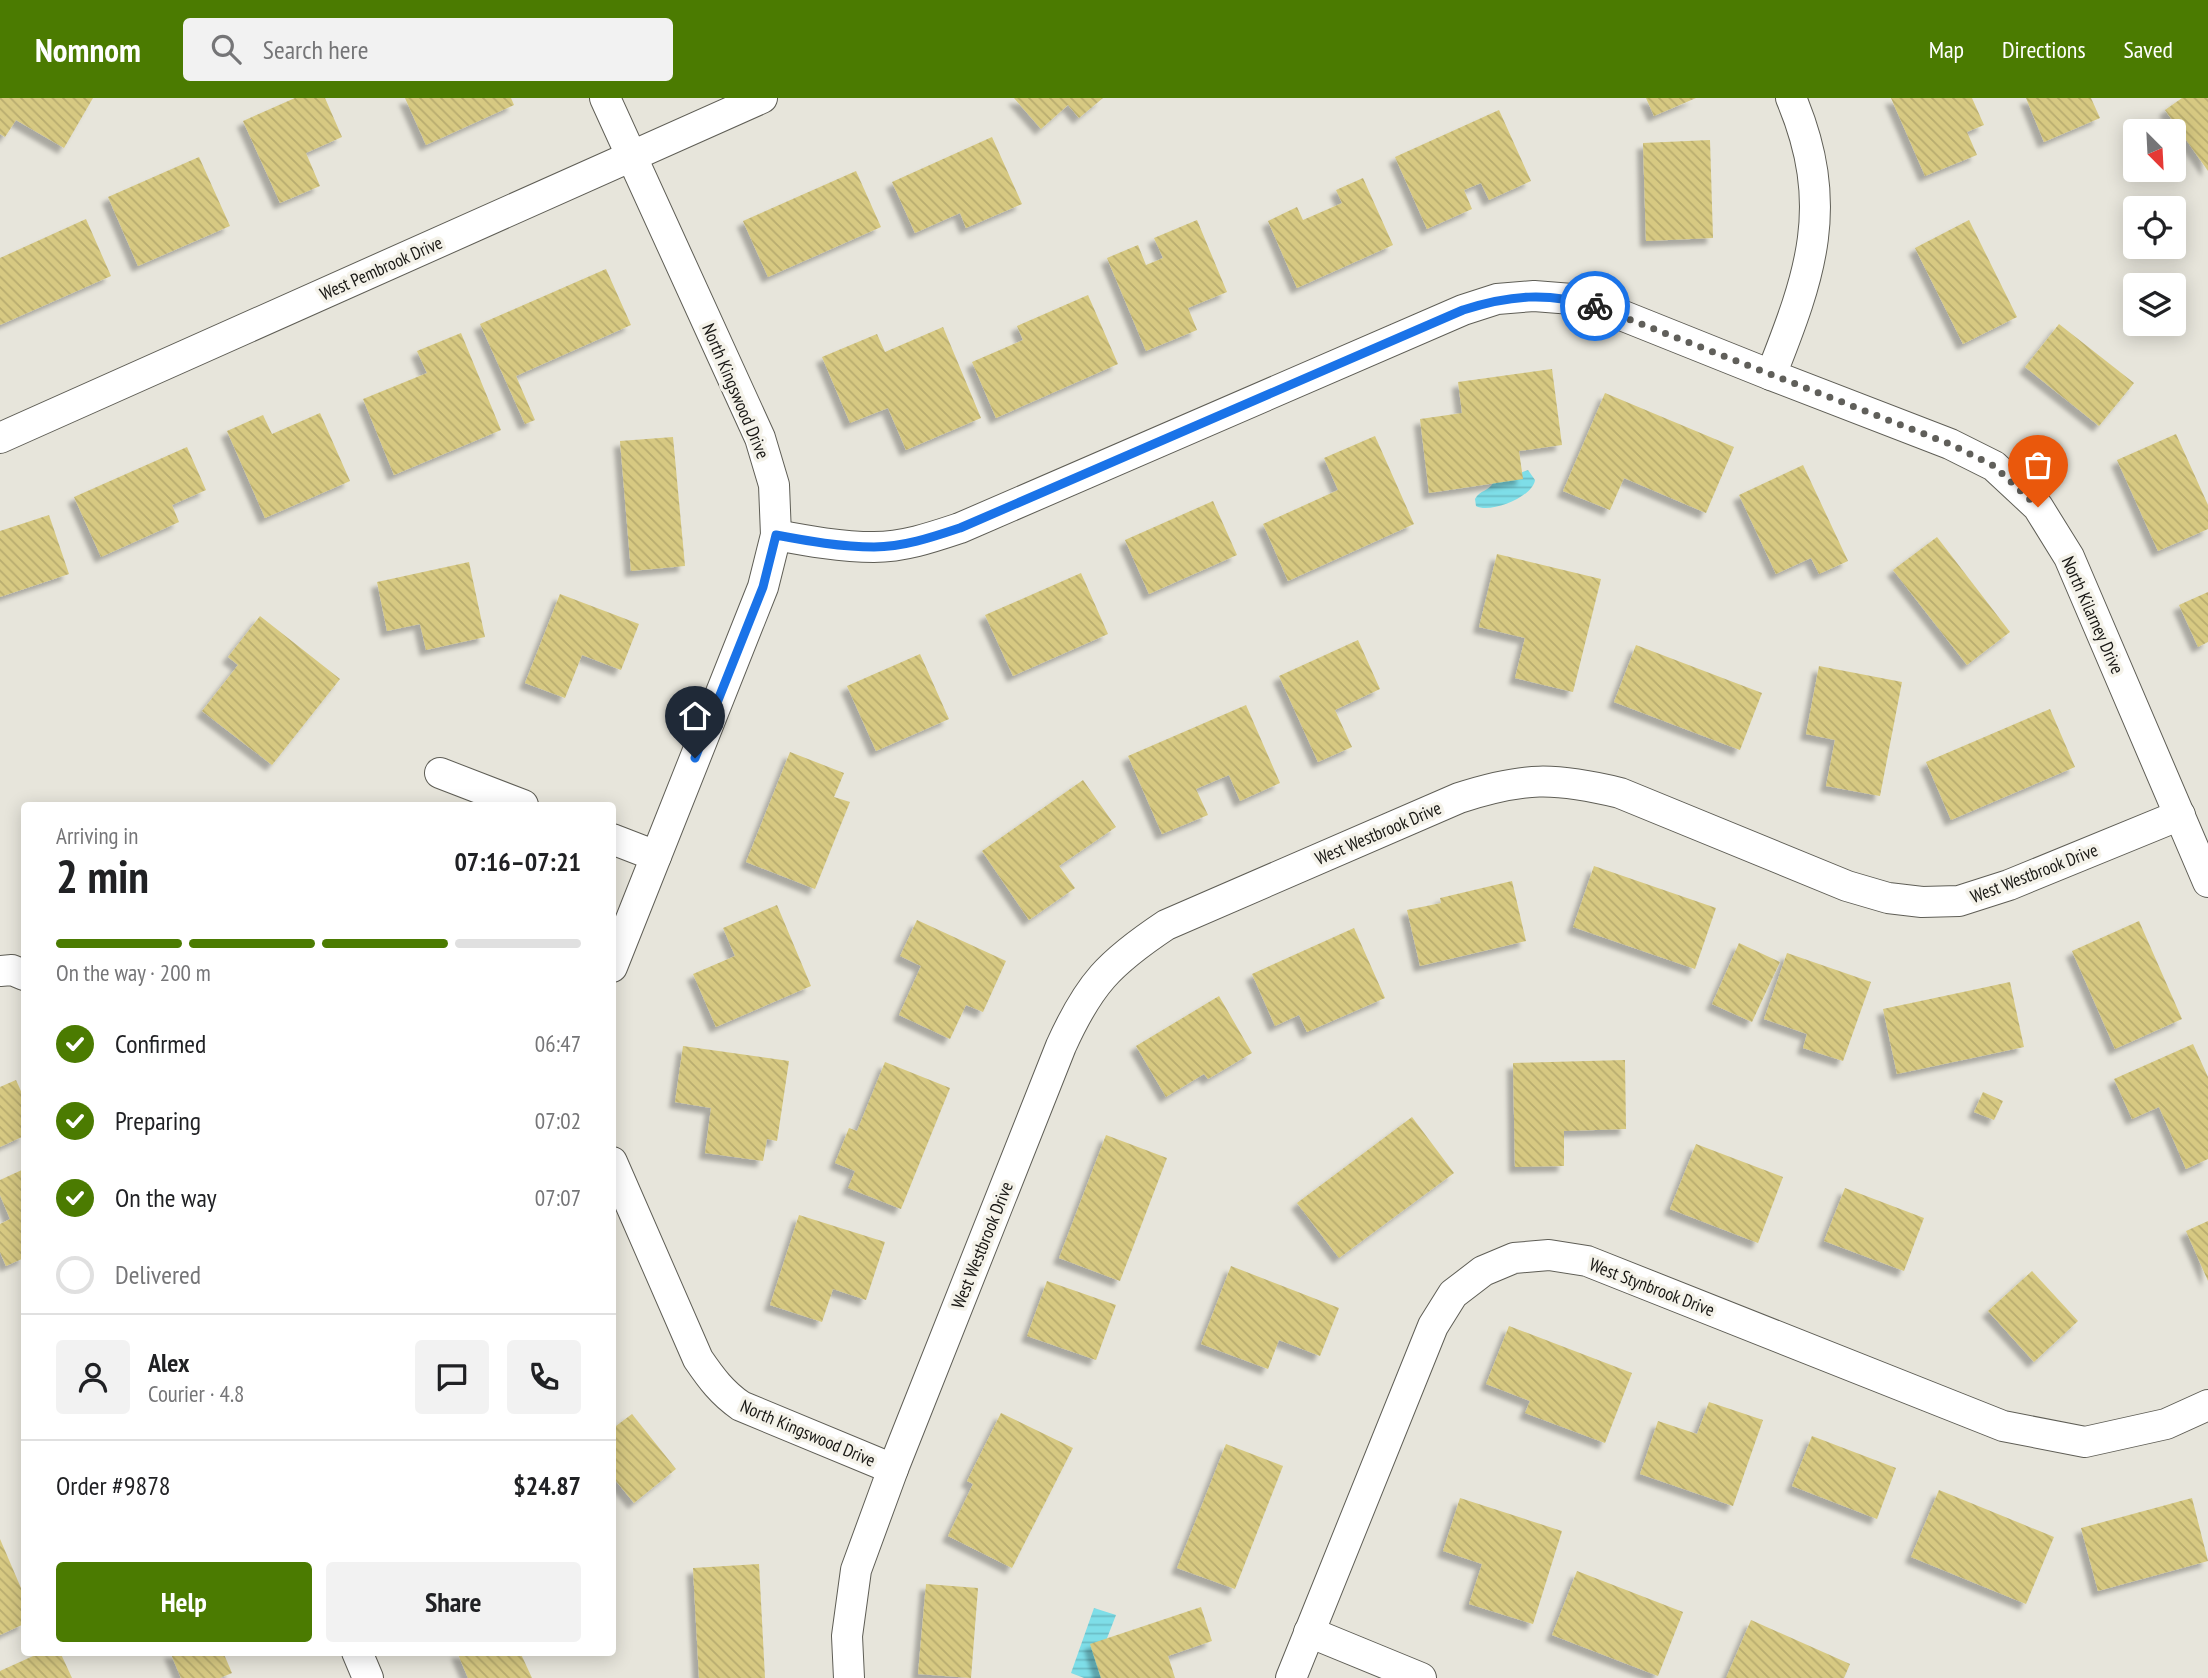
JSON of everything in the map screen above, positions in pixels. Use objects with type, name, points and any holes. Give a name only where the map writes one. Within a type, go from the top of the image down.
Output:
[{"type":"street","name":"North Kingswood Drive","points":[[605,98],[760,438],[774,485],[776,535],[763,587],[616,957]]},
{"type":"street","name":"West Pembrook Drive","points":[[0,438],[762,98]]},
{"type":"street","points":[[1771,375],[1800,300],[1814,243],[1815,192],[1805,138],[1791,98]]},
{"type":"street","name":"North Kilarney Drive","points":[[776,535],[832,545],[876,547],[922,541],[960,528],[1463,310],[1497,299],[1534,296],[1572,299],[1606,309],[1950,444],[1994,466],[2038,507],[2068,557],[2208,882]]},
{"type":"street","points":[[440,774],[515,802]]},
{"type":"street","name":"West Westbrook Drive","points":[[893,1469],[1077,1010],[1101,976],[1130,949],[1166,925],[1459,798],[1500,785],[1540,780],[1582,784],[1620,793],[1847,886],[1888,898],[1922,902],[1959,901],[2009,886],[2180,815]]},
{"type":"street","points":[[616,841],[656,856]]},
{"type":"street","points":[[0,971],[12,970],[21,974]]},
{"type":"street","name":"North Kingswood Drive","points":[[616,1175],[698,1359],[726,1395],[741,1406],[893,1469],[856,1570],[847,1636],[849,1678]]},
{"type":"street","name":"West Stynbrook Drive","points":[[1291,1678],[1433,1325],[1453,1294],[1483,1271],[1514,1258],[1549,1255],[1587,1261],[2003,1426],[2085,1442],[2166,1424],[2208,1405]]},
{"type":"street","points":[[1309,1632],[1421,1678]]},
{"type":"street","points":[[359,1656],[368,1678]]},
{"type":"water","points":[[1528,470],[1535,480],[1519,498],[1491,508],[1476,506],[1477,496],[1493,483]]},
{"type":"water","points":[[1094,1608],[1116,1615],[1104,1646],[1109,1678],[1084,1678],[1071,1673]]},
{"type":"building","points":[[0,98],[93,98],[64,148],[16,120],[5,137],[0,134]]},
{"type":"building","points":[[295,98],[325,98],[342,137],[306,153],[320,186],[280,203],[243,121]]},
{"type":"building","points":[[405,98],[511,98],[514,105],[426,145]]},
{"type":"building","points":[[1014,98],[1103,98],[1079,118],[1068,105],[1041,129]]},
{"type":"building","points":[[1646,98],[1696,98],[1654,116]]},
{"type":"building","points":[[1891,98],[1972,98],[1984,125],[1967,132],[1977,155],[1925,176]]},
{"type":"building","points":[[2026,98],[2091,98],[2100,118],[2044,142]]},
{"type":"building","points":[[2182,98],[2208,98],[2208,171],[2186,140],[2186,119],[2171,119],[2165,110]]},
{"type":"building","points":[[1499,110],[1531,181],[1489,200],[1481,183],[1464,190],[1472,209],[1427,229],[1395,157]]},
{"type":"building","points":[[992,137],[1022,204],[966,228],[960,213],[915,233],[892,182]]},
{"type":"building","points":[[1710,140],[1713,238],[1646,241],[1643,143]]},
{"type":"building","points":[[199,157],[230,226],[138,266],[108,197]]},
{"type":"building","points":[[856,171],[881,227],[768,277],[743,221]]},
{"type":"building","points":[[1363,178],[1393,245],[1297,288],[1268,221],[1297,207],[1303,220],[1342,203],[1336,190]]},
{"type":"building","points":[[86,219],[111,276],[0,325],[0,258]]},
{"type":"building","points":[[1197,220],[1227,292],[1188,308],[1197,330],[1146,351],[1107,258],[1138,245],[1146,265],[1163,258],[1154,238]]},
{"type":"building","points":[[1969,220],[2017,317],[1963,344],[1915,248]]},
{"type":"building","points":[[606,269],[631,325],[516,376],[535,420],[525,424],[480,324]]},
{"type":"building","points":[[1088,295],[1118,364],[996,418],[972,362],[1023,340],[1017,326]]},
{"type":"building","points":[[2059,324],[2134,383],[2099,426],[2025,367]]},
{"type":"building","points":[[943,327],[981,418],[906,450],[888,408],[850,423],[822,357],[877,334],[885,352]]},
{"type":"building","points":[[461,333],[501,430],[394,475],[363,399],[427,373],[417,351]]},
{"type":"building","points":[[1552,369],[1562,445],[1519,451],[1523,479],[1429,493],[1420,419],[1462,413],[1458,382]]},
{"type":"building","points":[[1605,393],[1734,447],[1706,513],[1624,478],[1610,510],[1563,491]]},
{"type":"building","points":[[320,413],[350,481],[265,518],[227,431],[263,415],[272,434]]},
{"type":"building","points":[[2176,434],[2208,505],[2208,529],[2158,551],[2117,460]]},
{"type":"building","points":[[1375,436],[1414,524],[1288,581],[1263,524],[1338,490],[1324,458]]},
{"type":"building","points":[[673,437],[685,566],[631,571],[620,441]]},
{"type":"building","points":[[187,447],[206,490],[172,505],[179,522],[101,557],[74,497]]},
{"type":"building","points":[[1803,465],[1848,561],[1819,574],[1811,558],[1776,574],[1739,495]]},
{"type":"building","points":[[1213,501],[1237,555],[1149,594],[1125,540]]},
{"type":"building","points":[[49,515],[69,574],[0,597],[0,531]]},
{"type":"building","points":[[1937,537],[2010,632],[1967,665],[1893,570]]},
{"type":"building","points":[[1497,554],[1601,579],[1573,692],[1515,678],[1525,638],[1479,627]]},
{"type":"building","points":[[469,562],[485,637],[426,650],[420,624],[387,631],[377,582]]},
{"type":"building","points":[[1081,573],[1108,634],[1013,676],[985,615]]},
{"type":"building","points":[[2208,592],[2208,642],[2198,647],[2179,605]]},
{"type":"building","points":[[560,594],[639,624],[621,670],[582,655],[565,698],[525,683]]},
{"type":"building","points":[[260,616],[340,679],[272,765],[202,711],[238,665],[228,657]]},
{"type":"building","points":[[1358,640],[1380,689],[1335,710],[1352,747],[1318,762],[1279,676]]},
{"type":"building","points":[[1636,645],[1762,693],[1740,750],[1614,702]]},
{"type":"building","points":[[920,654],[949,719],[876,751],[847,686]]},
{"type":"building","points":[[1819,666],[1902,682],[1880,796],[1826,786],[1835,740],[1806,734]]},
{"type":"building","points":[[1246,705],[1280,783],[1240,801],[1229,775],[1196,789],[1208,815],[1162,834],[1128,756]]},
{"type":"building","points":[[2050,709],[2075,767],[1951,820],[1926,762]]},
{"type":"building","points":[[790,752],[844,773],[834,797],[850,802],[815,889],[746,862]]},
{"type":"building","points":[[1083,780],[1116,827],[1059,866],[1075,888],[1029,920],[982,851]]},
{"type":"building","points":[[1594,866],[1716,908],[1695,969],[1573,927]]},
{"type":"building","points":[[1512,881],[1526,941],[1420,966],[1407,910],[1441,903],[1440,898]]},
{"type":"building","points":[[777,905],[811,986],[716,1027],[693,974],[735,956],[723,928]]},
{"type":"building","points":[[917,920],[1006,961],[983,1012],[966,1005],[950,1039],[899,1015],[921,966],[900,956]]},
{"type":"building","points":[[2139,921],[2182,1019],[2115,1049],[2072,951]]},
{"type":"building","points":[[1354,928],[1385,998],[1307,1032],[1299,1015],[1275,1026],[1252,974]]},
{"type":"building","points":[[1739,943],[1780,962],[1752,1022],[1712,1004]]},
{"type":"building","points":[[1787,953],[1871,982],[1843,1061],[1803,1048],[1807,1034],[1764,1019]]},
{"type":"building","points":[[2010,982],[2024,1047],[1897,1074],[1883,1009]]},
{"type":"building","points":[[1219,996],[1252,1053],[1208,1079],[1204,1074],[1166,1097],[1136,1046]]},
{"type":"building","points":[[2193,1044],[2208,1077],[2208,1159],[2186,1169],[2159,1107],[2132,1119],[2114,1079]]},
{"type":"building","points":[[683,1046],[789,1061],[777,1141],[767,1139],[763,1161],[705,1153],[711,1108],[675,1102]]},
{"type":"building","points":[[1625,1060],[1626,1129],[1564,1131],[1564,1166],[1515,1167],[1513,1063]]},
{"type":"building","points":[[885,1062],[950,1088],[901,1209],[848,1188],[855,1171],[835,1163],[849,1128],[857,1131]]},
{"type":"building","points":[[16,1080],[21,1091],[21,1137],[0,1147],[0,1087]]},
{"type":"building","points":[[1983,1092],[2003,1101],[1994,1120],[1974,1112]]},
{"type":"building","points":[[1412,1117],[1454,1173],[1339,1258],[1297,1203]]},
{"type":"building","points":[[1106,1135],[1167,1158],[1120,1281],[1059,1258]]},
{"type":"building","points":[[1696,1144],[1783,1177],[1758,1243],[1670,1209]]},
{"type":"building","points":[[21,1170],[21,1259],[6,1266],[0,1252],[0,1224],[10,1219],[0,1195],[0,1180]]},
{"type":"building","points":[[1845,1188],[1924,1218],[1904,1271],[1824,1241]]},
{"type":"building","points":[[799,1215],[885,1242],[866,1300],[833,1289],[822,1322],[770,1305]]},
{"type":"building","points":[[2208,1221],[2208,1281],[2186,1231]]},
{"type":"building","points":[[1231,1266],[1339,1308],[1320,1356],[1279,1340],[1268,1369],[1201,1344]]},
{"type":"building","points":[[2032,1271],[2078,1321],[2034,1362],[1988,1311]]},
{"type":"building","points":[[1047,1281],[1116,1305],[1096,1360],[1027,1336]]},
{"type":"building","points":[[1509,1326],[1632,1373],[1605,1443],[1525,1413],[1530,1401],[1486,1384]]},
{"type":"building","points":[[1709,1402],[1763,1420],[1733,1506],[1640,1474],[1658,1421],[1697,1434]]},
{"type":"building","points":[[1001,1413],[1073,1448],[1012,1568],[948,1536],[973,1484],[967,1481]]},
{"type":"building","points":[[632,1414],[676,1469],[634,1503],[616,1481],[616,1426]]},
{"type":"building","points":[[1812,1436],[1896,1468],[1877,1519],[1792,1486]]},
{"type":"building","points":[[1226,1444],[1283,1466],[1235,1589],[1177,1568]]},
{"type":"building","points":[[1939,1490],[2054,1537],[2026,1604],[1911,1557]]},
{"type":"building","points":[[1460,1498],[1562,1531],[1533,1624],[1469,1604],[1482,1564],[1443,1551]]},
{"type":"building","points":[[2192,1498],[2208,1561],[2098,1591],[2081,1528]]},
{"type":"building","points":[[0,1539],[21,1588],[21,1625],[0,1635]]},
{"type":"building","points":[[759,1564],[765,1678],[699,1678],[693,1568]]},
{"type":"building","points":[[1577,1571],[1683,1612],[1658,1676],[1552,1635]]},
{"type":"building","points":[[926,1584],[978,1588],[971,1678],[918,1674]]},
{"type":"building","points":[[1201,1607],[1212,1641],[1168,1656],[1175,1678],[1101,1678],[1090,1644]]},
{"type":"building","points":[[1751,1620],[1850,1664],[1844,1678],[1726,1678]]},
{"type":"building","points":[[33,1656],[62,1656],[72,1678],[0,1678],[0,1671]]},
{"type":"building","points":[[172,1656],[225,1656],[232,1673],[220,1678],[181,1678]]},
{"type":"building","points":[[459,1656],[522,1656],[532,1678],[468,1678]]},
{"type":"way so far","points":[[1595,306],[1950,444],[1994,466],[2038,507]]},
{"type":"route","points":[[695,758],[763,587],[776,535],[832,545],[876,547],[922,541],[960,528],[1463,310],[1497,299],[1534,296],[1572,299],[1595,306]]}]
